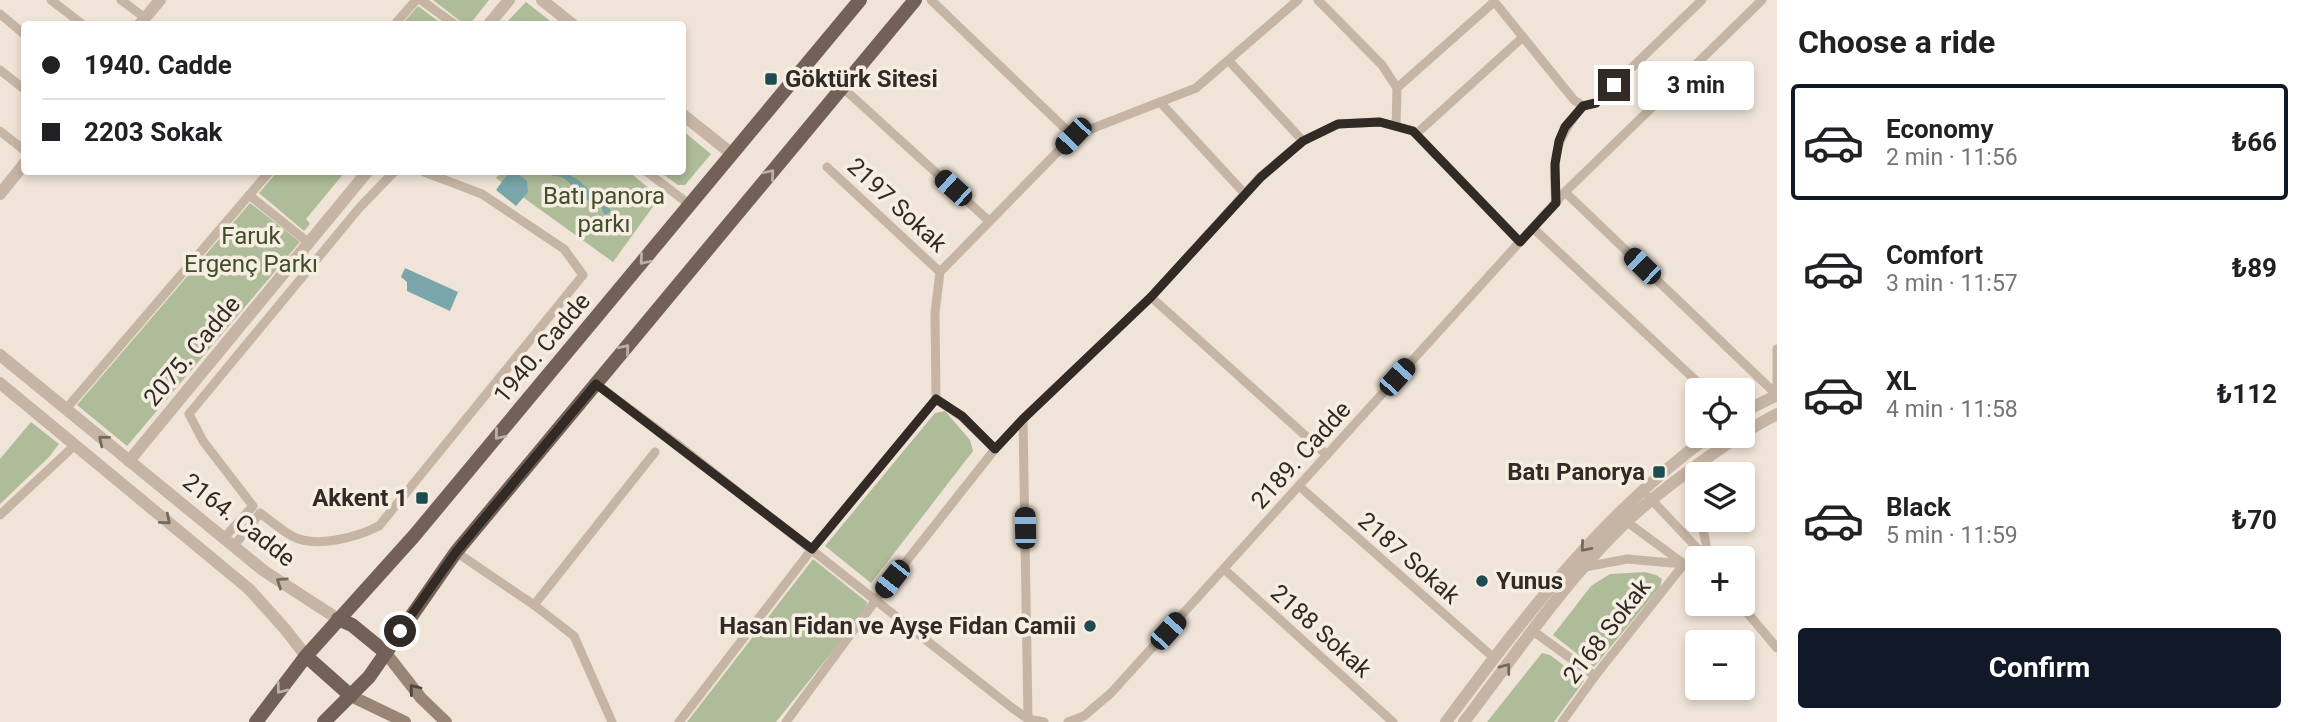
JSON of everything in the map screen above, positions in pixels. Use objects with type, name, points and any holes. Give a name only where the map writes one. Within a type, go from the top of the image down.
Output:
[{"type":"main road","name":"1940. Cadde","points":[[256,722],[306,656],[414,536],[860,0]]},
{"type":"main road","points":[[324,722],[369,677],[456,552],[915,0]]},
{"type":"main road","name":"2164. Cadde","points":[[338,619],[352,625],[385,652],[421,698],[446,722]]},
{"type":"main road","name":"2164. Cadde","points":[[306,656],[352,696],[405,722]]},
{"type":"street","points":[[51,0],[78,21]]},
{"type":"street","points":[[121,0],[143,21],[160,0]]},
{"type":"street","points":[[398,21],[416,0]]},
{"type":"street","points":[[421,0],[450,21]]},
{"type":"street","points":[[492,21],[509,0]]},
{"type":"street","points":[[542,0],[568,21]]},
{"type":"street","points":[[931,0],[1073,136]]},
{"type":"street","points":[[679,722],[812,549],[936,399],[935,313],[940,272],[1073,136],[1196,88],[1298,0]]},
{"type":"street","points":[[1318,0],[1382,65],[1397,88],[1396,126]]},
{"type":"street","points":[[1556,203],[1555,164],[1559,141],[1565,127],[1583,106],[1596,103],[1702,0]]},
{"type":"street","name":"2189. Cadde","points":[[1068,722],[1084,716],[1111,693],[1565,192],[1762,0]]},
{"type":"street","points":[[1397,88],[1494,1],[1574,100],[1583,106]]},
{"type":"street","points":[[0,14],[21,32]]},
{"type":"street","points":[[1416,134],[1523,37]]},
{"type":"street","points":[[1229,61],[1303,141]]},
{"type":"street","points":[[0,70],[21,87]]},
{"type":"street","points":[[842,88],[989,221]]},
{"type":"street","points":[[1160,102],[1245,194]]},
{"type":"street","points":[[686,117],[732,154]]},
{"type":"street","points":[[786,722],[875,601],[995,449],[1151,297],[1261,177],[1303,141],[1338,124],[1380,122],[1416,134],[1520,242]]},
{"type":"street","points":[[0,131],[21,148]]},
{"type":"street","name":"2197 Sokak","points":[[827,167],[940,272]]},
{"type":"street","points":[[0,194],[21,168]]},
{"type":"street","points":[[66,409],[266,175]]},
{"type":"street","name":"2075. Cadde","points":[[129,461],[365,175]]},
{"type":"street","points":[[391,175],[334,239],[189,414],[203,441],[253,506],[295,538],[318,542],[360,536],[379,526],[583,275],[564,249],[482,194],[432,175]]},
{"type":"street","points":[[651,175],[690,205]]},
{"type":"street","points":[[1565,192],[1777,395]]},
{"type":"street","points":[[249,195],[309,243]]},
{"type":"street","points":[[1533,228],[1693,378]]},
{"type":"street","points":[[1151,297],[1327,455]]},
{"type":"street","points":[[1777,349],[1777,395]]},
{"type":"street","name":"2164. Cadde","points":[[0,355],[228,543],[275,579],[338,619]]},
{"type":"street","name":"2164. Cadde","points":[[0,383],[249,589],[306,656]]},
{"type":"street","points":[[596,384],[812,549],[1023,719],[1041,722]]},
{"type":"street","points":[[1755,406],[1777,395]]},
{"type":"street","points":[[936,399],[962,416],[995,449]]},
{"type":"street","points":[[1755,426],[1777,414]]},
{"type":"street","points":[[1023,419],[1023,719]]},
{"type":"street","points":[[0,514],[75,445]]},
{"type":"street","points":[[1464,722],[1643,490],[1694,448]]},
{"type":"street","points":[[1707,462],[1724,448]]},
{"type":"street","points":[[534,605],[656,452]]},
{"type":"street","points":[[1446,722],[1538,601],[1621,517],[1685,478]]},
{"type":"street","name":"2187 Sokak","points":[[1299,486],[1494,658]]},
{"type":"street","points":[[1643,490],[1695,546]]},
{"type":"street","points":[[228,543],[253,506]]},
{"type":"street","points":[[228,543],[260,513]]},
{"type":"street","points":[[1621,517],[1684,564]]},
{"type":"street","points":[[456,552],[574,636],[612,722]]},
{"type":"street","points":[[1584,567],[1627,559],[1684,564]]},
{"type":"street","name":"2168 Sokak","points":[[1562,722],[1684,564]]},
{"type":"street","name":"2188 Sokak","points":[[1224,569],[1393,722]]},
{"type":"street","points":[[1750,616],[1777,648]]},
{"type":"street","points":[[1533,631],[1595,676]]},
{"type":"green space","points":[[433,0],[489,0],[472,21],[460,21]]},
{"type":"green space","points":[[526,2],[550,21],[508,21]]},
{"type":"green space","points":[[418,6],[438,21],[405,21]]},
{"type":"green space","points":[[686,133],[711,154],[685,185],[678,185],[664,175],[686,175]]},
{"type":"green space","name":"Faruk Ergenç Parkı","points":[[274,175],[343,175],[306,219],[310,224],[304,231],[259,193]]},
{"type":"green space","name":"Batı panora parkı","points":[[498,175],[633,175],[660,197],[613,262],[496,178]]},
{"type":"green space","name":"Faruk Ergenç Parkı","points":[[250,203],[300,242],[127,446],[77,405]]},
{"type":"green space","points":[[945,411],[970,440],[973,451],[871,583],[825,546],[935,413]]},
{"type":"green space","points":[[31,422],[59,444],[0,504],[0,459]]},
{"type":"green space","points":[[813,559],[867,602],[864,612],[776,722],[687,722]]},
{"type":"green space","points":[[1645,572],[1662,579],[1660,587],[1594,667],[1553,635],[1591,586],[1610,574]]},
{"type":"green space","points":[[1542,653],[1550,655],[1584,681],[1554,722],[1487,722]]},
{"type":"water","points":[[507,175],[519,175],[527,181],[528,192],[516,206],[496,190]]},
{"type":"water","points":[[569,175],[577,179],[610,209],[610,212],[606,215],[602,208],[581,196],[566,180],[553,176]]},
{"type":"water","points":[[405,268],[458,292],[450,311],[407,291],[407,282],[401,277]]},
{"type":"place","name":"Göktürk Sitesi","points":[[771,79]]},
{"type":"place","name":"Batı Panorya","points":[[1659,472]]},
{"type":"place","name":"Akkent 1","points":[[422,498]]},
{"type":"place","name":"Yunus","points":[[1482,581]]},
{"type":"place","name":"Hasan Fidan ve Ayşe Fidan Camii","points":[[1090,626]]},
{"type":"route","points":[[400,631],[456,552],[596,384],[812,549],[936,399],[962,416],[995,449],[1151,297],[1261,177],[1303,141],[1338,124],[1380,122],[1413,131],[1520,242],[1556,203],[1555,164],[1559,141],[1565,127],[1583,106],[1596,103],[1614,85]]}]
